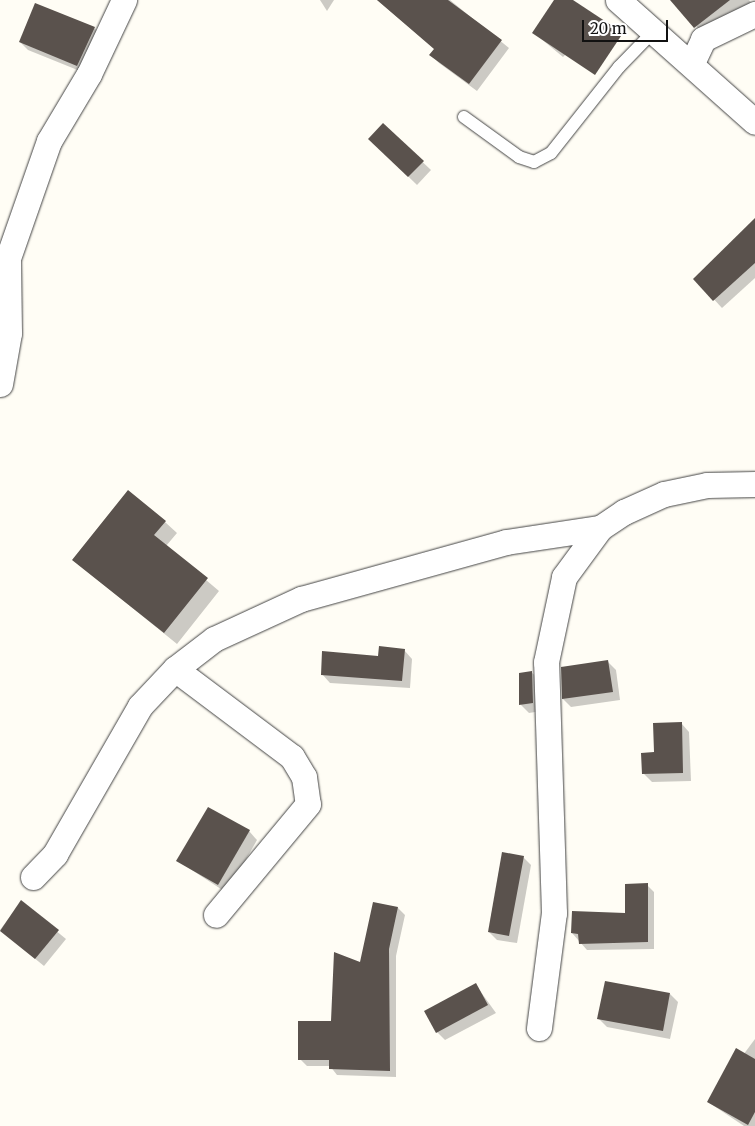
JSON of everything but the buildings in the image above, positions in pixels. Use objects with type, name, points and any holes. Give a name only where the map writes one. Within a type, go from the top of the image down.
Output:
[{"type":"street","points":[[0,384],[10,333],[8,258],[49,141],[89,74],[124,0]]},
{"type":"street","points":[[618,0],[692,63],[755,122]]},
{"type":"street","points":[[692,63],[703,39],[755,14]]},
{"type":"street","points":[[33,877],[71,828],[124,728],[175,669],[214,639],[301,599],[506,542],[600,528],[664,494],[707,485],[755,484]]},
{"type":"street","points":[[539,1028],[554,913],[546,662],[564,577],[600,528]]},
{"type":"street","points":[[175,669],[292,757],[306,786],[308,804],[216,915]]},
{"type":"lane","points":[[464,117],[520,157],[534,162],[551,152],[618,67],[654,32]]}]
